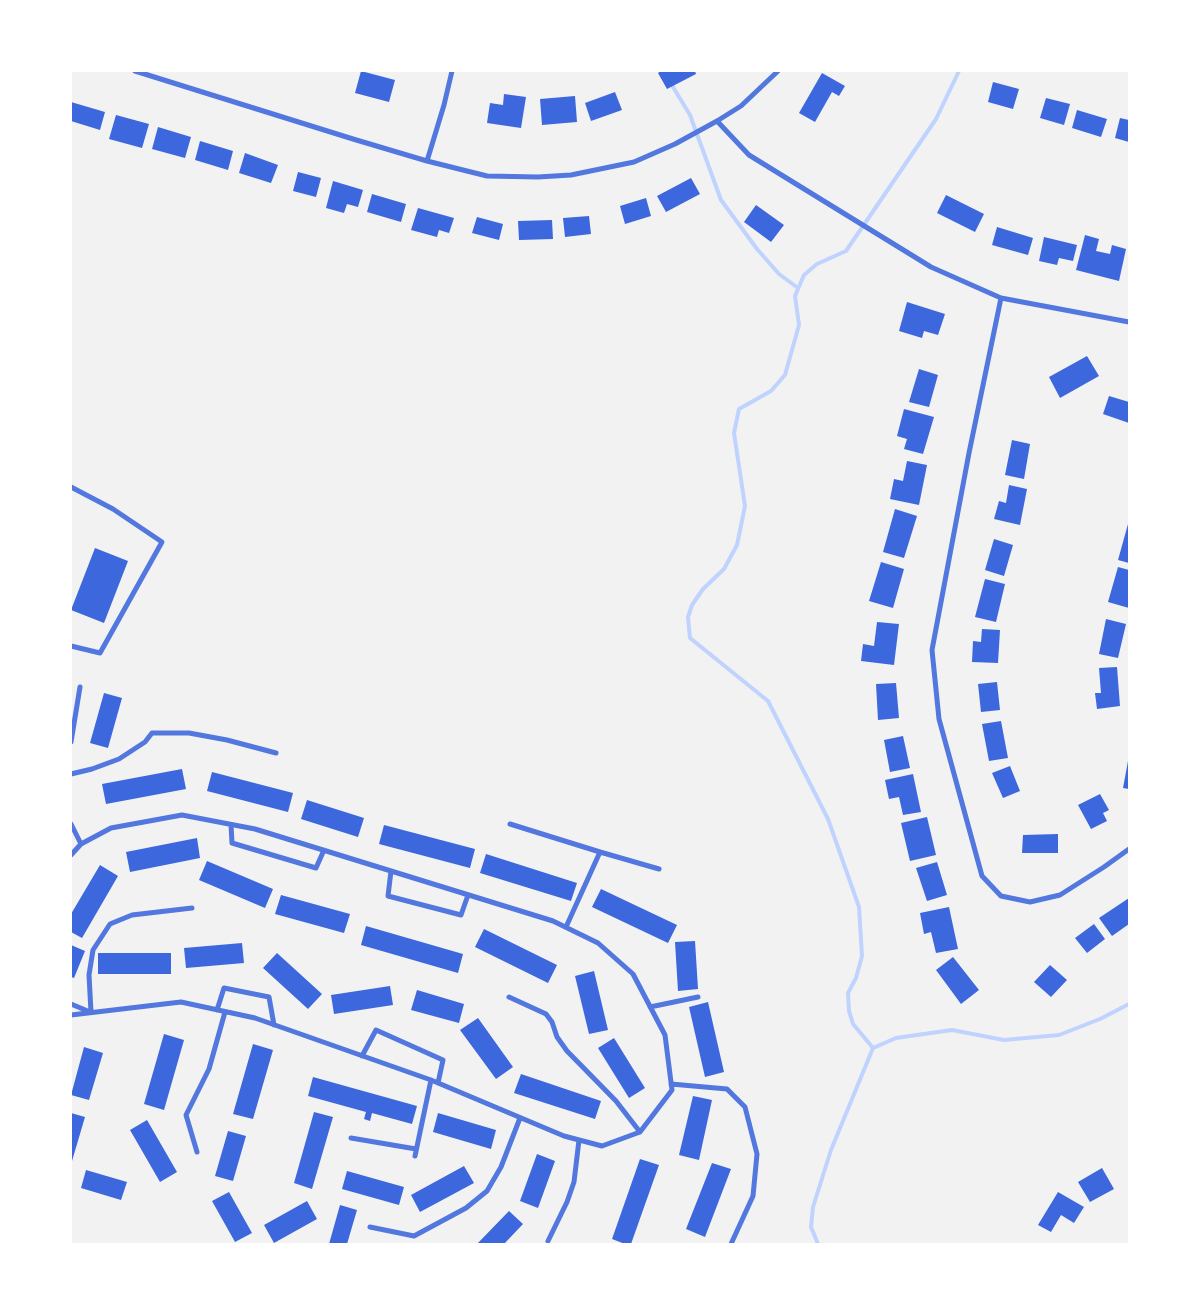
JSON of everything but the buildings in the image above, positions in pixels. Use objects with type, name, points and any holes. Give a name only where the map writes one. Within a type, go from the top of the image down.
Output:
[{"type":"street","points":[[135,71],[427,161],[487,176],[538,177],[570,175],[634,162],[675,144],[741,106],[778,71]]},
{"type":"street","points":[[427,161],[452,71]]},
{"type":"street","points":[[717,121],[749,155],[931,267],[1001,298],[1129,322]]},
{"type":"street","points":[[1001,298],[967,462],[932,650],[939,719],[982,876],[1000,896],[1030,902],[1060,895],[1129,849]]},
{"type":"street","points":[[71,487],[113,509],[162,542],[100,653],[71,646]]},
{"type":"street","points":[[71,742],[80,687]]},
{"type":"street","points":[[71,774],[119,759],[145,742],[152,733],[189,733],[227,740],[276,753]]},
{"type":"street","points":[[71,856],[81,844],[111,828],[182,815],[255,829],[553,921],[598,943],[633,974],[665,1035],[672,1090],[640,1132],[602,1146],[564,1136],[432,1080],[255,1018],[181,1002],[71,1015]]},
{"type":"street","points":[[71,824],[81,844]]},
{"type":"street","points":[[231,824],[232,843],[316,868],[324,850]]},
{"type":"street","points":[[510,824],[659,869]]},
{"type":"street","points":[[566,927],[600,852]]},
{"type":"street","points":[[391,871],[388,896],[461,915],[468,895]]},
{"type":"street","points":[[91,1012],[89,975],[93,950],[110,924],[132,915],[192,908]]},
{"type":"street","points":[[216,1010],[224,988],[269,997],[274,1025]]},
{"type":"street","points":[[509,997],[546,1014],[552,1022],[557,1037],[567,1051],[616,1101],[640,1132]]},
{"type":"street","points":[[650,1007],[698,997]]},
{"type":"street","points":[[71,1004],[91,1012]]},
{"type":"street","points":[[197,1152],[186,1114],[209,1069],[225,1012]]},
{"type":"street","points":[[362,1056],[376,1030],[443,1060],[438,1083]]},
{"type":"street","points":[[415,1156],[432,1080]]},
{"type":"street","points":[[671,1084],[727,1088],[745,1107],[757,1154],[753,1196],[731,1244]]},
{"type":"street","points":[[370,1227],[414,1236],[466,1208],[488,1191],[501,1167],[520,1118]]},
{"type":"street","points":[[351,1138],[416,1149]]},
{"type":"street","points":[[548,1241],[567,1202],[574,1182],[579,1140]]},
{"type":"waterway","points":[[873,1048],[853,1024],[849,1011],[848,993],[856,978],[862,956],[859,907],[828,819],[768,701],[690,638],[688,617],[692,605],[703,589],[724,569],[737,545],[745,506],[734,433],[739,409],[771,391],[785,375],[799,325],[795,296],[804,275],[817,264],[846,251],[936,119],[959,71]]},
{"type":"waterway","points":[[670,82],[690,115],[721,200],[757,249],[779,274],[798,288]]},
{"type":"waterway","points":[[873,1048],[896,1038],[952,1030],[1004,1040],[1059,1035],[1100,1019],[1129,1004]]},
{"type":"waterway","points":[[818,1244],[811,1227],[813,1207],[831,1150],[873,1048]]}]
